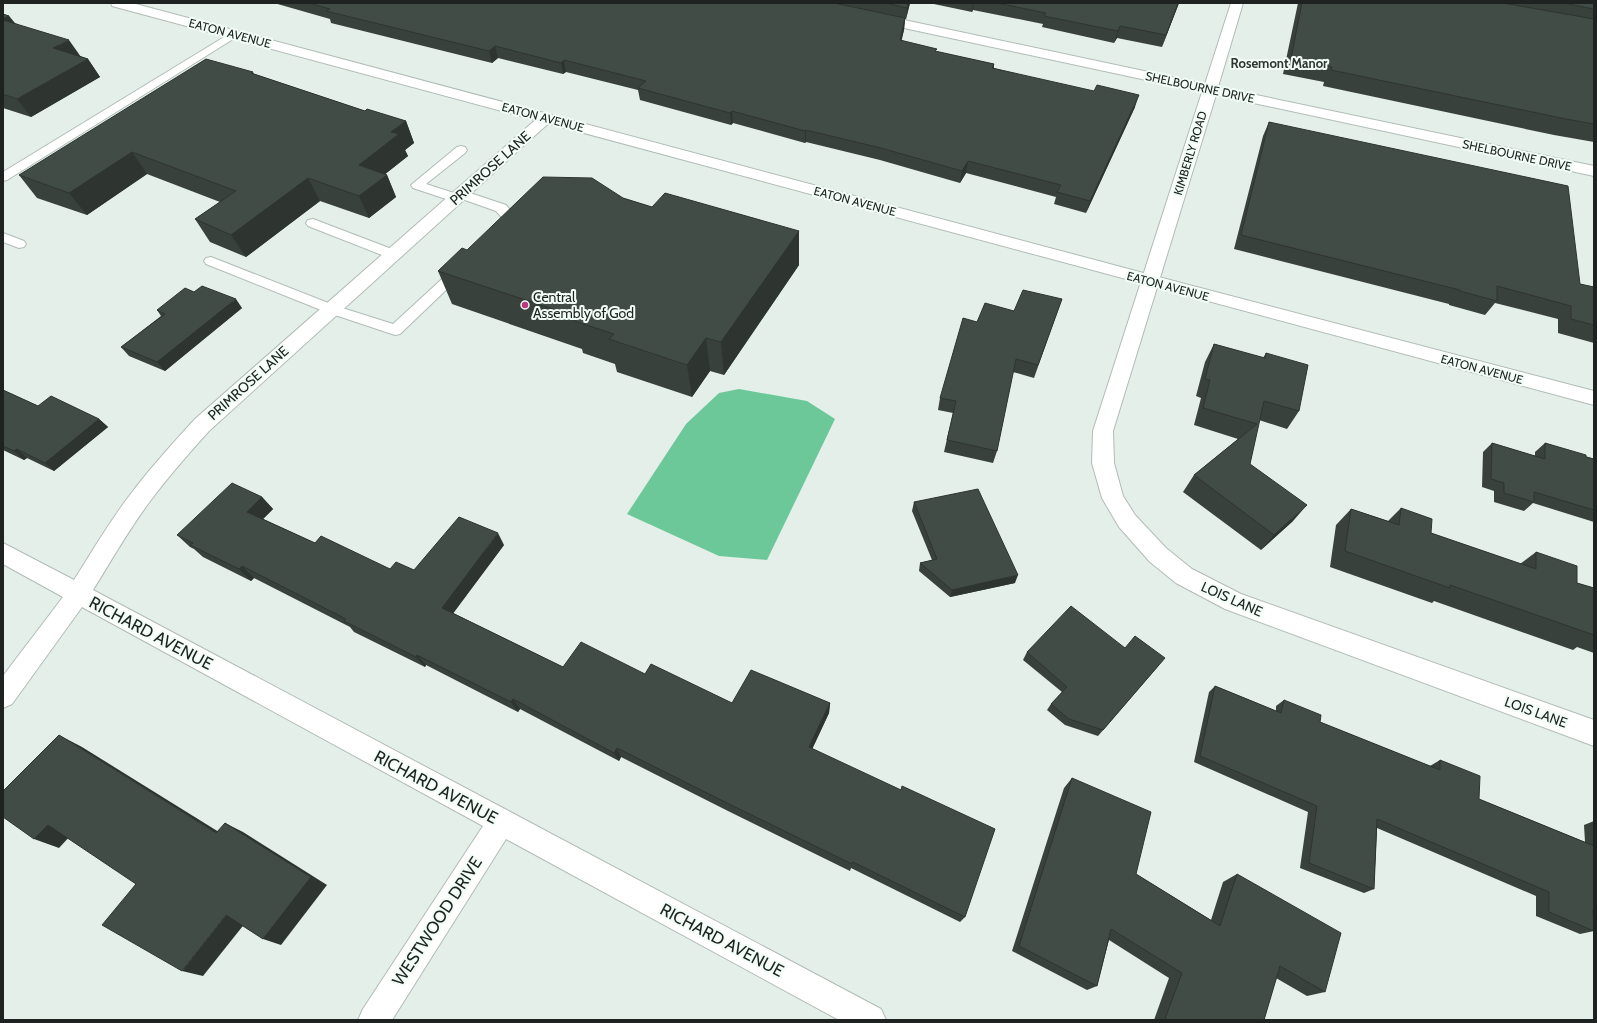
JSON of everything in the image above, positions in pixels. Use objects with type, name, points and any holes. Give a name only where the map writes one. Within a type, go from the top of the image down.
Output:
[{"type":"street","name":"EATON AVENUE","points":[[117,3],[1151,281],[1594,398]]},
{"type":"street","name":"KIMBERLY ROAD","points":[[1151,281],[1238,3]]},
{"type":"street","name":"SHELBOURNE DRIVE","points":[[860,15],[1594,171]]},
{"type":"street","name":"PRIMROSE LANE","points":[[3,696],[79,593],[110,542],[136,504],[170,460],[202,425],[546,118]]},
{"type":"street","name":"LOIS LANE","points":[[1151,281],[1103,431],[1102,463],[1113,498],[1127,522],[1158,555],[1184,576],[1233,602],[1594,733]]},
{"type":"street","name":"RICHARD AVENUE","points":[[3,553],[870,1020]]},
{"type":"street","name":"WESTWOOD DRIVE","points":[[374,1020],[501,822]]},
{"type":"lane","points":[[3,177],[234,34]]},
{"type":"lane","points":[[461,150],[417,185],[501,208],[512,221],[495,238]]},
{"type":"lane","points":[[313,223],[392,254]]},
{"type":"lane","points":[[3,237],[19,244]]},
{"type":"lane","points":[[211,261],[331,309],[395,330],[471,259]]},
{"type":"shaded area","points":[[739,389],[807,401],[835,419],[767,560],[719,556],[627,514],[686,424],[719,393]]},
{"type":"building","points":[[309,3],[834,3],[905,18],[900,40],[937,49],[935,51],[994,64],[992,68],[1094,91],[1097,85],[1139,95],[1090,201],[1057,192],[1061,185],[968,161],[962,171],[881,148],[805,131],[732,111],[730,113],[638,88],[646,81],[564,60],[561,63],[495,46],[489,51],[326,11],[330,9]]},
{"type":"building","points":[[886,3],[908,3],[907,8]]},
{"type":"building","points":[[997,3],[1178,3],[1166,35],[1120,26],[1118,31],[1044,16],[1046,13]]},
{"type":"building","points":[[1302,3],[1503,3],[1594,19],[1594,124],[1331,70],[1332,67],[1291,58]]},
{"type":"building","points":[[1563,3],[1594,3],[1594,9]]},
{"type":"building","points":[[3,14],[9,16],[3,19]]},
{"type":"building","points":[[3,20],[69,40],[53,48],[88,59],[17,99],[3,94]]},
{"type":"building","points":[[206,59],[253,72],[251,73],[365,111],[367,109],[406,121],[391,132],[399,134],[359,165],[387,175],[359,196],[308,178],[231,235],[195,219],[236,191],[132,152],[69,193],[19,175]]},
{"type":"building","points":[[1269,122],[1568,186],[1580,284],[1594,287],[1594,325],[1571,319],[1571,306],[1497,286],[1497,301],[1460,290],[1241,235]]},
{"type":"building","name":"Central Assembly of God","points":[[543,177],[592,178],[623,198],[652,207],[665,193],[799,231],[721,342],[706,338],[687,365],[609,339],[614,334],[574,321],[577,317],[438,271],[462,248],[467,250]]},
{"type":"building","points":[[202,286],[236,299],[157,362],[121,347],[165,314],[157,310],[185,288],[194,292]]},
{"type":"building","points":[[1023,290],[1062,299],[1038,365],[1016,359],[997,451],[947,440],[956,401],[940,398],[963,318],[977,322],[985,303],[1014,311]]},
{"type":"building","points":[[1214,344],[1265,358],[1266,353],[1308,365],[1299,411],[1264,401],[1250,464],[1307,505],[1274,535],[1194,475],[1257,424],[1203,408],[1210,380],[1205,379]]},
{"type":"building","points":[[3,390],[38,406],[51,396],[99,419],[45,463],[17,449],[14,451],[3,446]]},
{"type":"building","points":[[1492,443],[1545,459],[1545,443],[1586,455],[1586,457],[1594,459],[1594,510],[1534,492],[1534,502],[1504,493],[1504,483],[1491,479]]},
{"type":"building","points":[[232,483],[262,497],[247,512],[315,543],[321,536],[390,569],[396,562],[414,570],[459,517],[498,533],[442,608],[563,667],[581,642],[645,674],[651,664],[732,703],[751,670],[830,703],[809,747],[901,790],[902,786],[995,829],[965,917],[853,862],[852,864],[617,748],[614,753],[513,699],[511,702],[417,655],[416,657],[344,621],[346,619],[242,566],[239,569],[190,545],[193,543],[177,535]]},
{"type":"building","points":[[978,489],[1018,575],[952,590],[920,563],[937,559],[914,502]]},
{"type":"building","points":[[1401,508],[1432,519],[1431,533],[1536,569],[1536,552],[1577,566],[1577,583],[1594,588],[1594,635],[1450,585],[1450,588],[1345,551],[1351,509],[1399,525]]},
{"type":"building","points":[[1071,606],[1125,648],[1135,636],[1165,658],[1103,730],[1069,719],[1051,704],[1067,687],[1027,652]]},
{"type":"building","points":[[1215,686],[1281,713],[1284,700],[1321,715],[1320,722],[1440,770],[1440,760],[1480,776],[1479,799],[1594,846],[1594,931],[1549,912],[1549,892],[1377,819],[1374,889],[1309,863],[1317,806],[1200,756]]},
{"type":"building","points":[[59,735],[216,833],[225,823],[311,877],[263,939],[226,915],[182,971],[102,925],[136,884],[48,825],[34,839],[3,817],[3,791]]},
{"type":"building","points":[[1072,778],[1151,812],[1136,874],[1220,926],[1237,874],[1341,933],[1325,992],[1280,966],[1264,1020],[1166,1020],[1165,1019],[1182,973],[1111,929],[1097,986],[1019,946]]},
{"type":"place","name":"Central Assembly of God","points":[[525,305]]},
{"type":"district","name":"Rosemont Manor","points":[[1279,63]]}]
